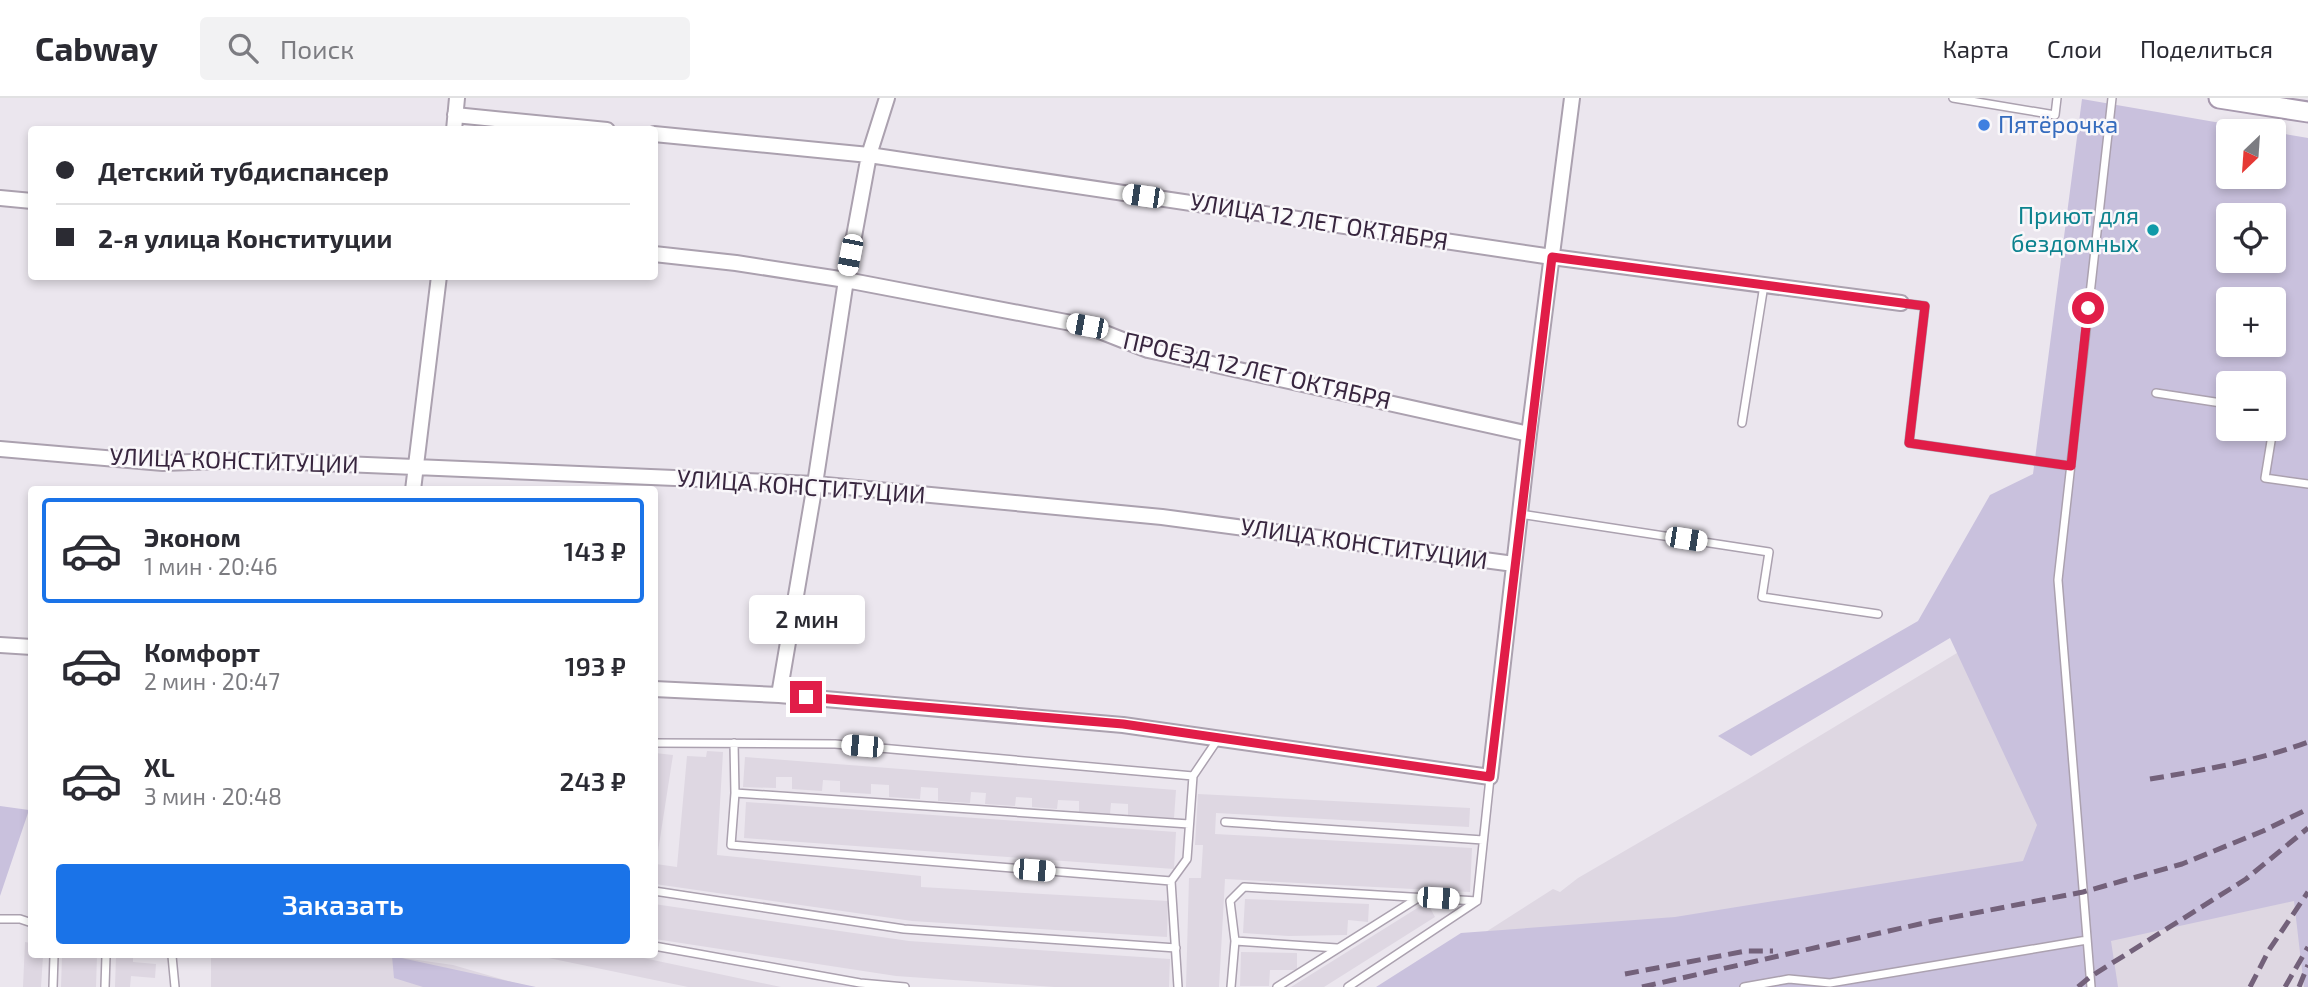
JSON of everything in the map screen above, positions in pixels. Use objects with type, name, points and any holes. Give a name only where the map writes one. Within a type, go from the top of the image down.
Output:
[{"type":"street","points":[[457,98],[455,122],[531,126]]},
{"type":"street","points":[[779,695],[815,484],[845,280],[869,155],[887,98]]},
{"type":"street","points":[[658,689],[779,695],[1123,724],[1490,777],[1572,98]]},
{"type":"street","points":[[2219,98],[2308,112]]},
{"type":"street","name":"УЛИЦА 12 ЛЕТ ОКТЯБРЯ","points":[[658,134],[869,155],[1552,257],[1901,303]]},
{"type":"street","points":[[0,198],[28,201]]},
{"type":"street","name":"ПРОЕЗД 12 ЛЕТ ОКТЯБРЯ","points":[[658,254],[845,280],[1087,326],[1148,350],[1530,434]]},
{"type":"street","points":[[413,486],[438,280]]},
{"type":"street","name":"УЛИЦА КОНСТИТУЦИИ","points":[[0,449],[163,463],[249,460],[815,484],[1162,517],[1514,564]]},
{"type":"street","points":[[0,645],[28,646]]},
{"type":"lane","points":[[1953,98],[2055,115],[2057,98]]},
{"type":"lane","points":[[2091,987],[2058,580],[2112,98]]},
{"type":"lane","points":[[1742,423],[1764,285]]},
{"type":"lane","points":[[1901,303],[1925,306],[1909,443],[2071,466]]},
{"type":"lane","points":[[2157,393],[2216,402]]},
{"type":"lane","points":[[2271,441],[2265,478],[2308,484]]},
{"type":"lane","points":[[1520,514],[1769,552],[1762,597],[1878,614]]},
{"type":"lane","points":[[1178,987],[1171,881],[1187,859],[1193,776],[1219,738]]},
{"type":"lane","points":[[658,743],[835,744],[1193,776]]},
{"type":"lane","points":[[734,743],[731,845],[1171,881]]},
{"type":"lane","points":[[1477,901],[1490,777]]},
{"type":"lane","points":[[734,793],[1189,824]]},
{"type":"lane","points":[[1225,822],[1483,840]]},
{"type":"lane","points":[[1231,987],[1236,942],[1230,901],[1244,887],[1477,901]]},
{"type":"lane","points":[[658,892],[905,929],[1176,948]]},
{"type":"lane","points":[[1277,987],[1418,897]]},
{"type":"lane","points":[[1348,987],[1477,901]]},
{"type":"lane","points":[[0,919],[28,922]]},
{"type":"lane","points":[[1744,987],[1789,979],[1830,983],[2087,940]]},
{"type":"lane","points":[[1236,942],[1338,948]]},
{"type":"lane","points":[[658,947],[860,983],[905,987]]},
{"type":"lane","points":[[53,987],[54,958]]},
{"type":"lane","points":[[105,987],[106,958]]},
{"type":"lane","points":[[172,958],[175,987]]},
{"type":"shaded area","points":[[2082,99],[2216,122],[2216,189],[2286,189],[2286,134],[2308,138],[2308,987],[2304,987],[2294,901],[2111,941],[2118,987],[1376,987],[1461,933],[1675,917],[2023,861],[2037,825],[1950,638],[1751,756],[1718,736],[1918,621],[1990,495],[2033,474]]},
{"type":"shaded area","points":[[2308,557],[2308,987],[1391,987],[1478,937],[1553,889],[1560,892],[1578,878],[1745,781],[2053,595]]},
{"type":"shaded area","points":[[707,751],[723,752],[717,855],[921,876],[921,887],[1168,901],[1167,937],[912,921],[658,884],[658,864],[677,867],[687,756],[706,757]]},
{"type":"shaded area","points":[[658,753],[673,755],[658,851]]},
{"type":"shaded area","points":[[745,757],[1176,790],[1174,818],[1128,815],[1128,804],[1111,803],[1110,814],[1079,812],[1079,801],[1058,800],[1057,809],[1032,807],[1032,798],[1016,797],[1015,806],[985,804],[986,793],[971,792],[970,803],[938,801],[938,788],[921,787],[920,799],[889,797],[889,785],[871,784],[871,794],[840,792],[840,781],[823,780],[822,791],[792,789],[792,777],[776,777],[776,788],[743,787]]},
{"type":"shaded area","points":[[1198,794],[1470,808],[1469,827],[1216,813],[1215,834],[1472,848],[1470,892],[1225,879],[1219,987],[1186,987],[1189,878],[1201,878],[1203,845],[1195,845]]},
{"type":"shaded area","points":[[746,802],[1176,832],[1174,869],[744,838]]},
{"type":"shaded area","points":[[0,806],[28,810],[28,813],[0,896]]},
{"type":"shaded area","points":[[1245,899],[1369,904],[1368,922],[1348,920],[1347,935],[1288,936],[1243,933]]},
{"type":"shaded area","points":[[1427,902],[1435,917],[1324,987],[1291,987]]},
{"type":"shaded area","points":[[658,905],[909,941],[1170,959],[1169,987],[1054,987],[896,976],[658,939]]},
{"type":"shaded area","points":[[25,942],[28,942],[28,958],[43,958],[41,987],[23,987]]},
{"type":"shaded area","points":[[1241,952],[1297,953],[1297,970],[1270,970],[1269,986],[1240,986]]},
{"type":"shaded area","points":[[62,958],[97,958],[96,987],[61,987]]},
{"type":"shaded area","points":[[116,958],[133,958],[133,962],[156,964],[155,978],[131,976],[130,987],[115,987]]},
{"type":"shaded area","points":[[211,958],[403,958],[453,965],[529,987],[211,987]]},
{"type":"shaded area","points":[[392,958],[401,958],[536,987],[423,987],[394,978]]},
{"type":"shaded area","points":[[549,958],[643,958],[781,987],[688,987]]},
{"type":"railway","points":[[2150,779],[2250,760],[2308,742]]},
{"type":"railway","points":[[1642,987],[1933,921],[2083,892],[2182,864],[2263,831],[2308,809]]},
{"type":"railway","points":[[2078,987],[2246,879],[2308,828]]},
{"type":"railway","points":[[2250,987],[2269,950],[2308,892]]},
{"type":"railway","points":[[2285,987],[2308,947]]},
{"type":"railway","points":[[1625,974],[1746,951],[1773,951]]},
{"type":"railway","points":[[2299,987],[2308,965]]},
{"type":"place","name":"Пятёрочка","points":[[1984,125]]},
{"type":"place","name":"Приют для бездомных","points":[[2153,230]]},
{"type":"route","points":[[806,697],[1123,724],[1490,777],[1552,257],[1925,306],[1909,443],[2071,466],[2088,308]]}]
